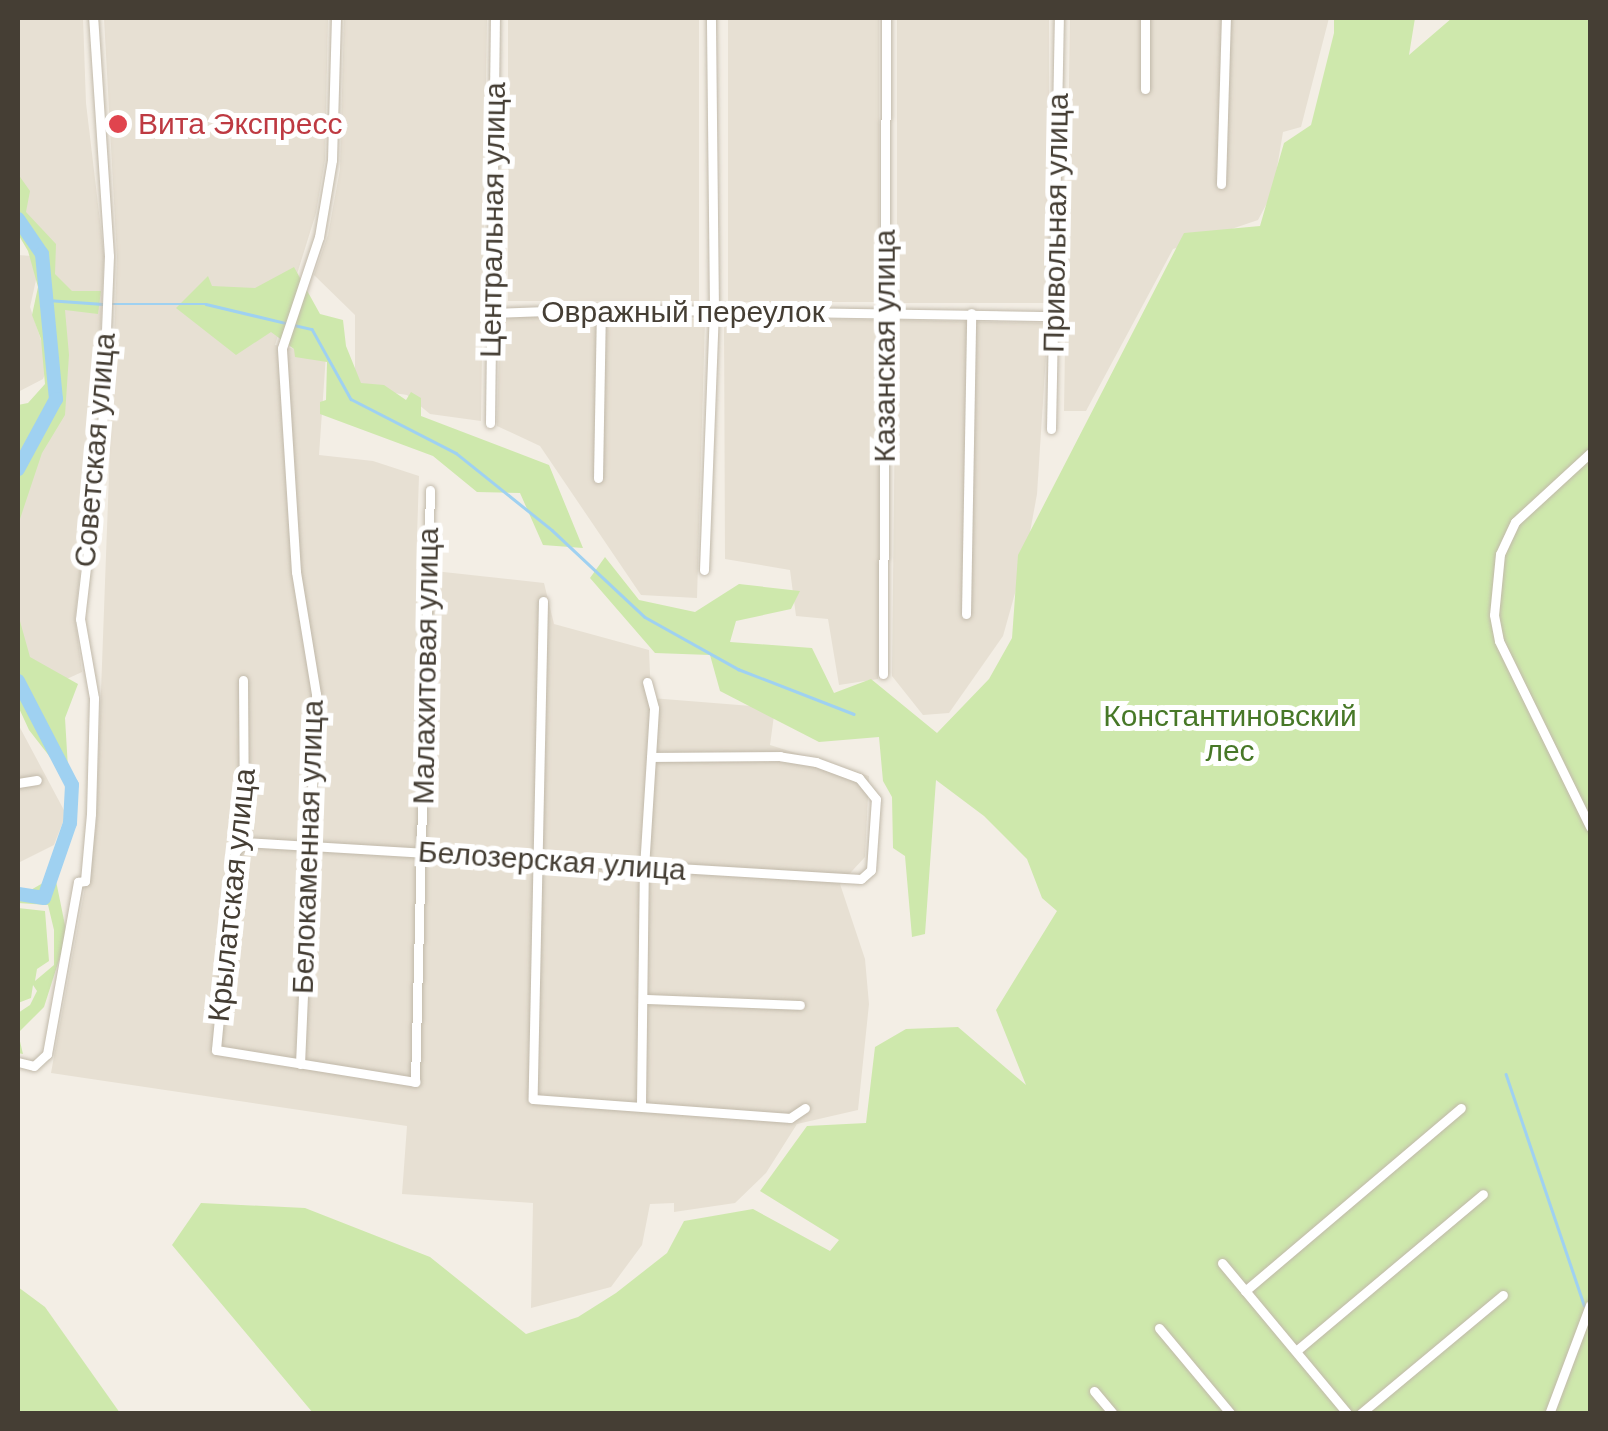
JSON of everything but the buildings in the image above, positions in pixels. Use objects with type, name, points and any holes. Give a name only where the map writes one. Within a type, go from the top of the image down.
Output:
[{"type":"street","name":"Советская улица","points":[[18,1062],[34,1066],[48,1054],[78,882],[85,881],[94,698],[80,619],[102,430],[109,256],[93,18]]},
{"type":"street","name":"Белокаменная улица","points":[[300,1064],[316,694],[296,572],[282,348],[319,237],[332,160],[336,18]]},
{"type":"street","name":"Центральная улица","points":[[490,422],[495,18]]},
{"type":"street","points":[[704,570],[714,310],[711,18]]},
{"type":"street","name":"Казанская улица","points":[[883,674],[886,18]]},
{"type":"street","name":"Привольная улица","points":[[1051,429],[1059,18]]},
{"type":"street","points":[[1145,18],[1145,89]]},
{"type":"street","points":[[1222,184],[1226,18]]},
{"type":"street","points":[[598,478],[601,310]]},
{"type":"street","name":"Овражный переулок","points":[[492,313],[714,310],[1055,316]]},
{"type":"street","points":[[966,614],[971,313]]},
{"type":"street","points":[[1590,454],[1515,522],[1500,554],[1494,615],[1499,641],[1590,827]]},
{"type":"street","name":"Малахитовая улица","points":[[300,1064],[415,1082],[430,490]]},
{"type":"street","points":[[543,601],[534,858],[533,1099],[790,1118],[805,1108]]},
{"type":"street","name":"Крылатская улица","points":[[243,680],[244,842],[234,852],[216,1050],[300,1064]]},
{"type":"street","points":[[641,1104],[644,868],[654,708],[648,682]]},
{"type":"street","name":"Белозерская улица","points":[[244,842],[861,879],[871,870],[876,798],[859,778],[816,762],[780,756],[651,757]]},
{"type":"street","points":[[18,783],[37,780]]},
{"type":"street","points":[[645,999],[800,1004]]},
{"type":"street","points":[[1244,1290],[1462,1108]]},
{"type":"street","points":[[1296,1351],[1482,1194]]},
{"type":"street","points":[[1222,1263],[1348,1414]]},
{"type":"street","points":[[1360,1414],[1503,1294]]},
{"type":"street","points":[[1549,1414],[1590,1305]]},
{"type":"street","points":[[1160,1328],[1231,1414]]},
{"type":"street","points":[[1094,1391],[1113,1414]]},
{"type":"shaded area","points":[[18,18],[83,18],[86,103],[104,255],[96,430],[75,618],[82,672],[58,683],[20,651],[18,638],[18,485],[39,443],[59,301],[18,209]]},
{"type":"shaded area","points":[[104,18],[328,18],[325,160],[316,213],[275,345],[326,355],[319,455],[373,461],[419,476],[416,569],[544,583],[554,624],[649,650],[651,698],[775,708],[770,745],[869,776],[865,857],[840,884],[865,959],[869,1004],[858,1110],[797,1124],[766,1173],[735,1203],[674,1212],[674,1203],[650,1204],[642,1245],[611,1287],[531,1308],[533,1203],[402,1194],[407,1126],[51,1073],[96,827],[117,257]]},
{"type":"shaded area","points":[[344,18],[487,18],[481,421],[430,414],[407,395],[355,387],[355,315],[314,275],[328,235],[340,169]]},
{"type":"shaded area","points":[[508,18],[699,18],[699,301],[508,301]]},
{"type":"shaded area","points":[[728,18],[879,18],[879,302],[728,302]]},
{"type":"shaded area","points":[[897,18],[1049,18],[1049,303],[897,303]]},
{"type":"shaded area","points":[[1070,18],[1329,18],[1301,127],[1283,132],[1273,192],[1258,220],[1173,249],[1086,411],[1064,411]]},
{"type":"shaded area","points":[[18,255],[32,256],[38,271],[30,307],[49,364],[43,379],[18,392]]},
{"type":"shaded area","points":[[500,316],[705,319],[697,598],[641,595],[540,446],[497,426]]},
{"type":"shaded area","points":[[724,317],[881,320],[878,679],[839,685],[828,619],[796,616],[790,570],[725,559]]},
{"type":"shaded area","points":[[896,320],[1048,323],[1037,494],[1026,554],[1003,636],[949,713],[923,715],[892,676]]},
{"type":"shaded area","points":[[18,724],[66,814],[54,845],[18,863]]},
{"type":"green space","name":"Константиновский лес","points":[[1334,18],[1415,18],[1409,55],[1452,18],[1590,18],[1590,1413],[313,1413],[172,1245],[201,1203],[305,1208],[430,1257],[526,1334],[578,1317],[616,1293],[667,1253],[684,1221],[753,1209],[830,1251],[839,1240],[760,1191],[807,1126],[866,1123],[875,1047],[906,1029],[958,1027],[1026,1085],[996,1010],[1057,911],[1042,898],[1027,859],[984,816],[936,780],[925,934],[912,937],[905,856],[893,848],[892,797],[883,781],[879,737],[819,742],[720,691],[710,655],[655,653],[590,578],[605,557],[639,600],[695,612],[739,584],[800,591],[791,609],[736,621],[730,642],[812,648],[834,693],[871,679],[937,733],[989,679],[1012,638],[1018,555],[1184,233],[1260,226],[1284,143],[1311,125],[1334,33]]},
{"type":"green space","points":[[18,174],[30,191],[26,212],[56,244],[55,274],[72,291],[101,291],[98,314],[65,310],[69,355],[65,415],[42,453],[18,525],[18,405],[28,403],[45,384],[41,339],[32,315],[38,287],[28,251],[18,234]]},
{"type":"green space","points":[[294,267],[320,314],[343,320],[346,346],[361,383],[384,385],[406,400],[411,392],[421,398],[421,416],[549,465],[583,548],[543,545],[520,493],[477,492],[433,456],[320,414],[320,402],[326,400],[327,362],[295,357],[294,349],[271,332],[236,355],[176,308],[208,276],[212,286],[255,288]]},
{"type":"green space","points":[[18,614],[30,657],[78,684],[65,718],[68,768],[57,766],[29,730],[18,706]]},
{"type":"green space","points":[[55,876],[67,935],[44,1007],[18,1033],[18,1013],[30,1005],[37,991],[33,985],[31,998],[18,1003],[18,908],[45,911],[49,961],[37,969],[35,981],[54,965],[54,930],[48,905],[18,903],[18,893]]},
{"type":"green space","points":[[18,1287],[45,1307],[120,1413],[18,1413]]},
{"type":"waterway","points":[[18,219],[42,254],[56,399],[18,469]]},
{"type":"waterway","points":[[47,300],[103,304]]},
{"type":"waterway","points":[[111,304],[206,304],[286,323]]},
{"type":"waterway","points":[[294,325],[312,329],[351,399],[456,453],[552,530],[645,617],[738,669],[854,714]]},
{"type":"waterway","points":[[18,681],[72,785],[70,823],[44,898],[18,894]]},
{"type":"waterway","points":[[1506,1074],[1584,1305]]},
{"type":"place","name":"Вита Экспресс","points":[[118,124]]}]
